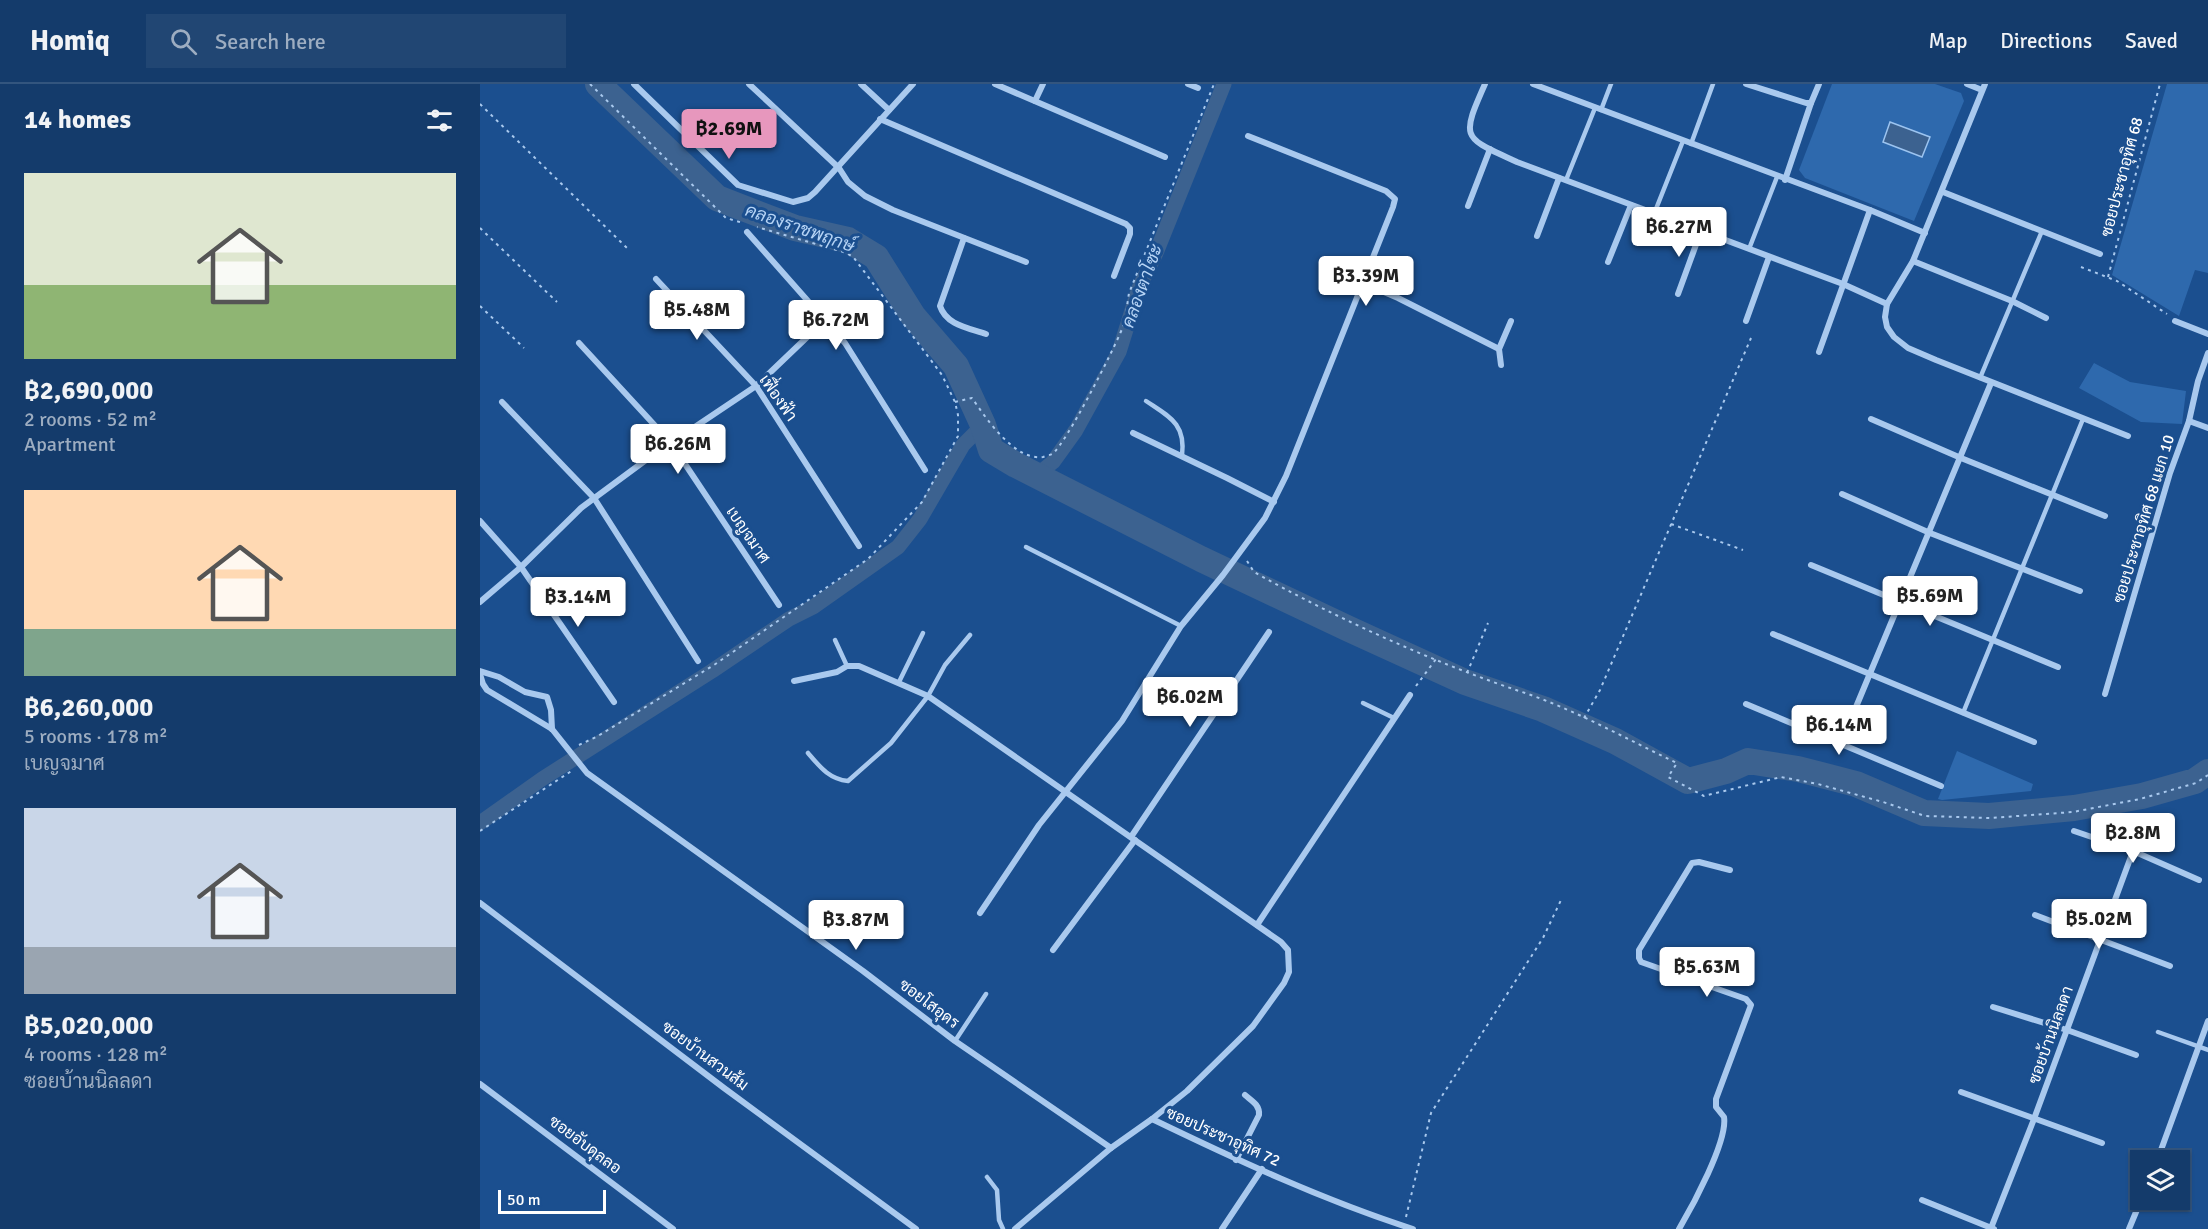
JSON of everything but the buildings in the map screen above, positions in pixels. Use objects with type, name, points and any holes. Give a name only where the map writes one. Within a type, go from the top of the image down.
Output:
[{"type":"street","points":[[634,84],[738,185],[793,202],[808,198],[839,168],[912,84]]},
{"type":"street","points":[[748,84],[839,168],[848,182],[865,196],[893,210],[1026,262]]},
{"type":"street","points":[[861,84],[889,110]]},
{"type":"street","points":[[995,84],[1165,157]]},
{"type":"street","points":[[1035,101],[1042,84]]},
{"type":"street","points":[[1188,84],[1198,88]]},
{"type":"street","points":[[1485,84],[1470,117],[1469,128],[1472,139],[1490,149],[1562,179],[1843,284],[1887,304]]},
{"type":"street","points":[[1533,84],[1870,210],[1925,233]]},
{"type":"street","points":[[1746,84],[1794,100],[1812,102]]},
{"type":"street","points":[[1785,180],[1819,84]]},
{"type":"street","points":[[1967,84],[1984,87],[1913,261],[1887,304],[1885,317],[1887,327],[1894,337],[1908,348],[2128,436]]},
{"type":"street","points":[[880,119],[1126,224],[1130,228],[1130,234],[1114,276]]},
{"type":"street","points":[[980,913],[1040,825],[1122,721],[1181,626],[1234,561],[1274,502],[1395,199],[1386,191],[1248,135]]},
{"type":"street","points":[[1468,206],[1490,149]]},
{"type":"street","points":[[1537,236],[1562,179]]},
{"type":"street","points":[[1943,192],[2100,254]]},
{"type":"street","points":[[1608,262],[1631,205]]},
{"type":"street","points":[[1820,352],[1870,210]]},
{"type":"street","points":[[1678,294],[1701,231]]},
{"type":"street","points":[[747,232],[845,343],[925,470]]},
{"type":"street","points":[[964,238],[940,306],[943,315],[950,321],[986,334]]},
{"type":"street","points":[[1746,321],[1769,257]]},
{"type":"street","points":[[1913,261],[2012,301],[2046,318]]},
{"type":"street","name":"เฟื่องฟ้า","points":[[656,279],[756,386],[859,546]]},
{"type":"street","points":[[1363,283],[1499,349]]},
{"type":"street","points":[[480,602],[521,567],[580,508],[756,386],[825,320]]},
{"type":"street","points":[[1501,366],[1499,349],[1511,321]]},
{"type":"street","points":[[2175,321],[2208,334]]},
{"type":"street","name":"เบญจมาศ","points":[[579,343],[671,443],[779,606]]},
{"type":"street","name":"ซอยประชาอุทิศ 68 แยก 10","points":[[2105,694],[2208,353]]},
{"type":"street","points":[[1841,743],[1991,383]]},
{"type":"street","points":[[502,402],[594,498],[698,661]]},
{"type":"street","points":[[1871,419],[2105,516]]},
{"type":"street","points":[[2189,421],[2208,428]]},
{"type":"street","points":[[1133,433],[1254,490],[1274,502]]},
{"type":"street","points":[[1842,494],[1930,533],[2080,591]]},
{"type":"street","points":[[480,521],[521,567],[614,702]]},
{"type":"street","points":[[1811,565],[2058,667]]},
{"type":"street","points":[[1053,950],[1133,838],[1269,632]]},
{"type":"street","points":[[1773,634],[2034,742]]},
{"type":"street","points":[[794,681],[837,672],[847,666],[859,666],[928,696],[1257,925],[1281,942],[1288,950],[1289,972],[1284,983],[1253,1026],[1187,1090],[1152,1119]]},
{"type":"street","points":[[480,672],[499,677],[525,692],[547,697],[551,710],[552,729],[488,690],[483,684],[480,672]]},
{"type":"street","points":[[1257,925],[1410,695]]},
{"type":"street","points":[[1746,704],[1941,786]]},
{"type":"street","name":"ซอยโสอุดร","points":[[552,729],[587,773],[863,971],[955,1041],[1112,1148]]},
{"type":"street","points":[[2074,831],[2133,851],[2199,880]]},
{"type":"street","name":"ซอยบ้านนิลลดา","points":[[1922,1200],[1993,1228],[2133,851]]},
{"type":"street","points":[[1679,1229],[1689,1213],[1722,1138],[1724,1117],[1716,1107],[1716,1099],[1751,1005],[1746,999],[1641,962],[1639,950],[1692,863],[1699,862],[1730,870]]},
{"type":"street","name":"ซอยบ้านสวนส้ม","points":[[480,903],[724,1088],[916,1229]]},
{"type":"street","points":[[2036,915],[2170,966]]},
{"type":"street","points":[[1993,1007],[2136,1055]]},
{"type":"street","points":[[2161,1150],[2208,1021]]},
{"type":"street","name":"ซอยอับดุลลอ","points":[[480,1084],[673,1229]]},
{"type":"street","points":[[1961,1092],[2102,1143]]},
{"type":"street","points":[[1236,1160],[1260,1110],[1245,1095]]},
{"type":"street","name":"ซอยประชาอุทิศ 72","points":[[1015,1229],[1112,1148],[1152,1119],[1236,1160],[1361,1212],[1413,1229]]},
{"type":"street","points":[[1222,1229],[1262,1169]]},
{"type":"street","points":[[2129,1229],[2137,1210]]},
{"type":"lane","points":[[1562,179],[1611,84]]},
{"type":"lane","points":[[1691,144],[1713,84]]},
{"type":"lane","points":[[1654,214],[1683,141]]},
{"type":"lane","points":[[1749,249],[1777,177]]},
{"type":"lane","points":[[1980,378],[2042,231]]},
{"type":"lane","points":[[1146,401],[1168,415],[1178,425],[1182,435],[1182,456]]},
{"type":"lane","points":[[1963,713],[2083,419]]},
{"type":"lane","points":[[1026,547],[1181,626]]},
{"type":"lane","points":[[899,682],[922,633]]},
{"type":"lane","points":[[808,753],[829,776],[837,780],[848,781],[891,743],[928,696],[945,664],[970,635]]},
{"type":"lane","points":[[835,640],[847,666]]},
{"type":"lane","points":[[1363,703],[1394,718]]},
{"type":"lane","points":[[955,1041],[986,994]]},
{"type":"lane","points":[[2158,1032],[2208,1050]]},
{"type":"lane","points":[[987,1177],[997,1190],[999,1220],[1003,1229]]},
{"type":"path","points":[[590,84],[726,218]]},
{"type":"path","points":[[956,401],[970,397],[1003,439],[1029,455],[1042,457],[1053,453],[1065,438],[1107,361],[1122,328],[1129,293],[1214,84]]},
{"type":"path","name":"ซอยประชาอุทิศ 68","points":[[2108,277],[2160,84]]},
{"type":"path","points":[[480,104],[629,250]]},
{"type":"path","points":[[480,228],[557,302]]},
{"type":"path","points":[[2081,267],[2108,277],[2135,291],[2175,321]]},
{"type":"path","points":[[480,306],[524,348]]},
{"type":"path","points":[[1584,718],[1600,690],[1751,338]]},
{"type":"path","points":[[1671,524],[1743,550]]},
{"type":"path","points":[[1253,571],[1340,616],[1467,673],[1520,691],[1584,718],[1677,763],[1668,777],[1704,796],[1781,777],[1882,801],[1925,816],[1990,818],[2073,812],[2162,793],[2196,783],[2208,775]]},
{"type":"path","points":[[1467,673],[1488,623]]},
{"type":"path","points":[[1410,695],[1436,659]]},
{"type":"path","points":[[480,831],[581,765]]},
{"type":"path","points":[[1404,1226],[1431,1113],[1543,938],[1562,898]]},
{"type":"shaded area","points":[[1832,84],[1935,84],[1961,93],[1964,101],[1914,221],[1805,178],[1799,170]]},
{"type":"shaded area","points":[[2167,84],[2208,84],[2208,273],[2195,270],[2179,316],[2112,275]]},
{"type":"shaded area","points":[[1890,122],[1930,137],[1922,157],[1883,142]]},
{"type":"shaded area","points":[[2094,363],[2130,382],[2186,391],[2182,424],[2141,422],[2079,388]]},
{"type":"shaded area","points":[[1957,751],[2033,784],[2031,791],[1938,799]]},
{"type":"waterway","name":"คลองราชพฤกษ์","points":[[598,84],[717,198],[795,228],[848,240],[876,257],[913,316],[956,366],[983,425],[991,450],[1201,559],[1465,682],[1543,709],[1615,741],[1688,781],[1726,771],[1748,761],[1798,769],[1856,784],[1924,813],[1989,816],[2074,808],[2142,796],[2195,781],[2208,772]]},
{"type":"waterway","name":"คลองตาโซะ","points":[[1038,474],[1053,462],[1076,430],[1119,352],[1139,288],[1156,253],[1224,84]]},
{"type":"waterway","points":[[480,823],[542,779],[789,619],[813,607],[898,547],[920,519],[963,445],[983,425]]}]
